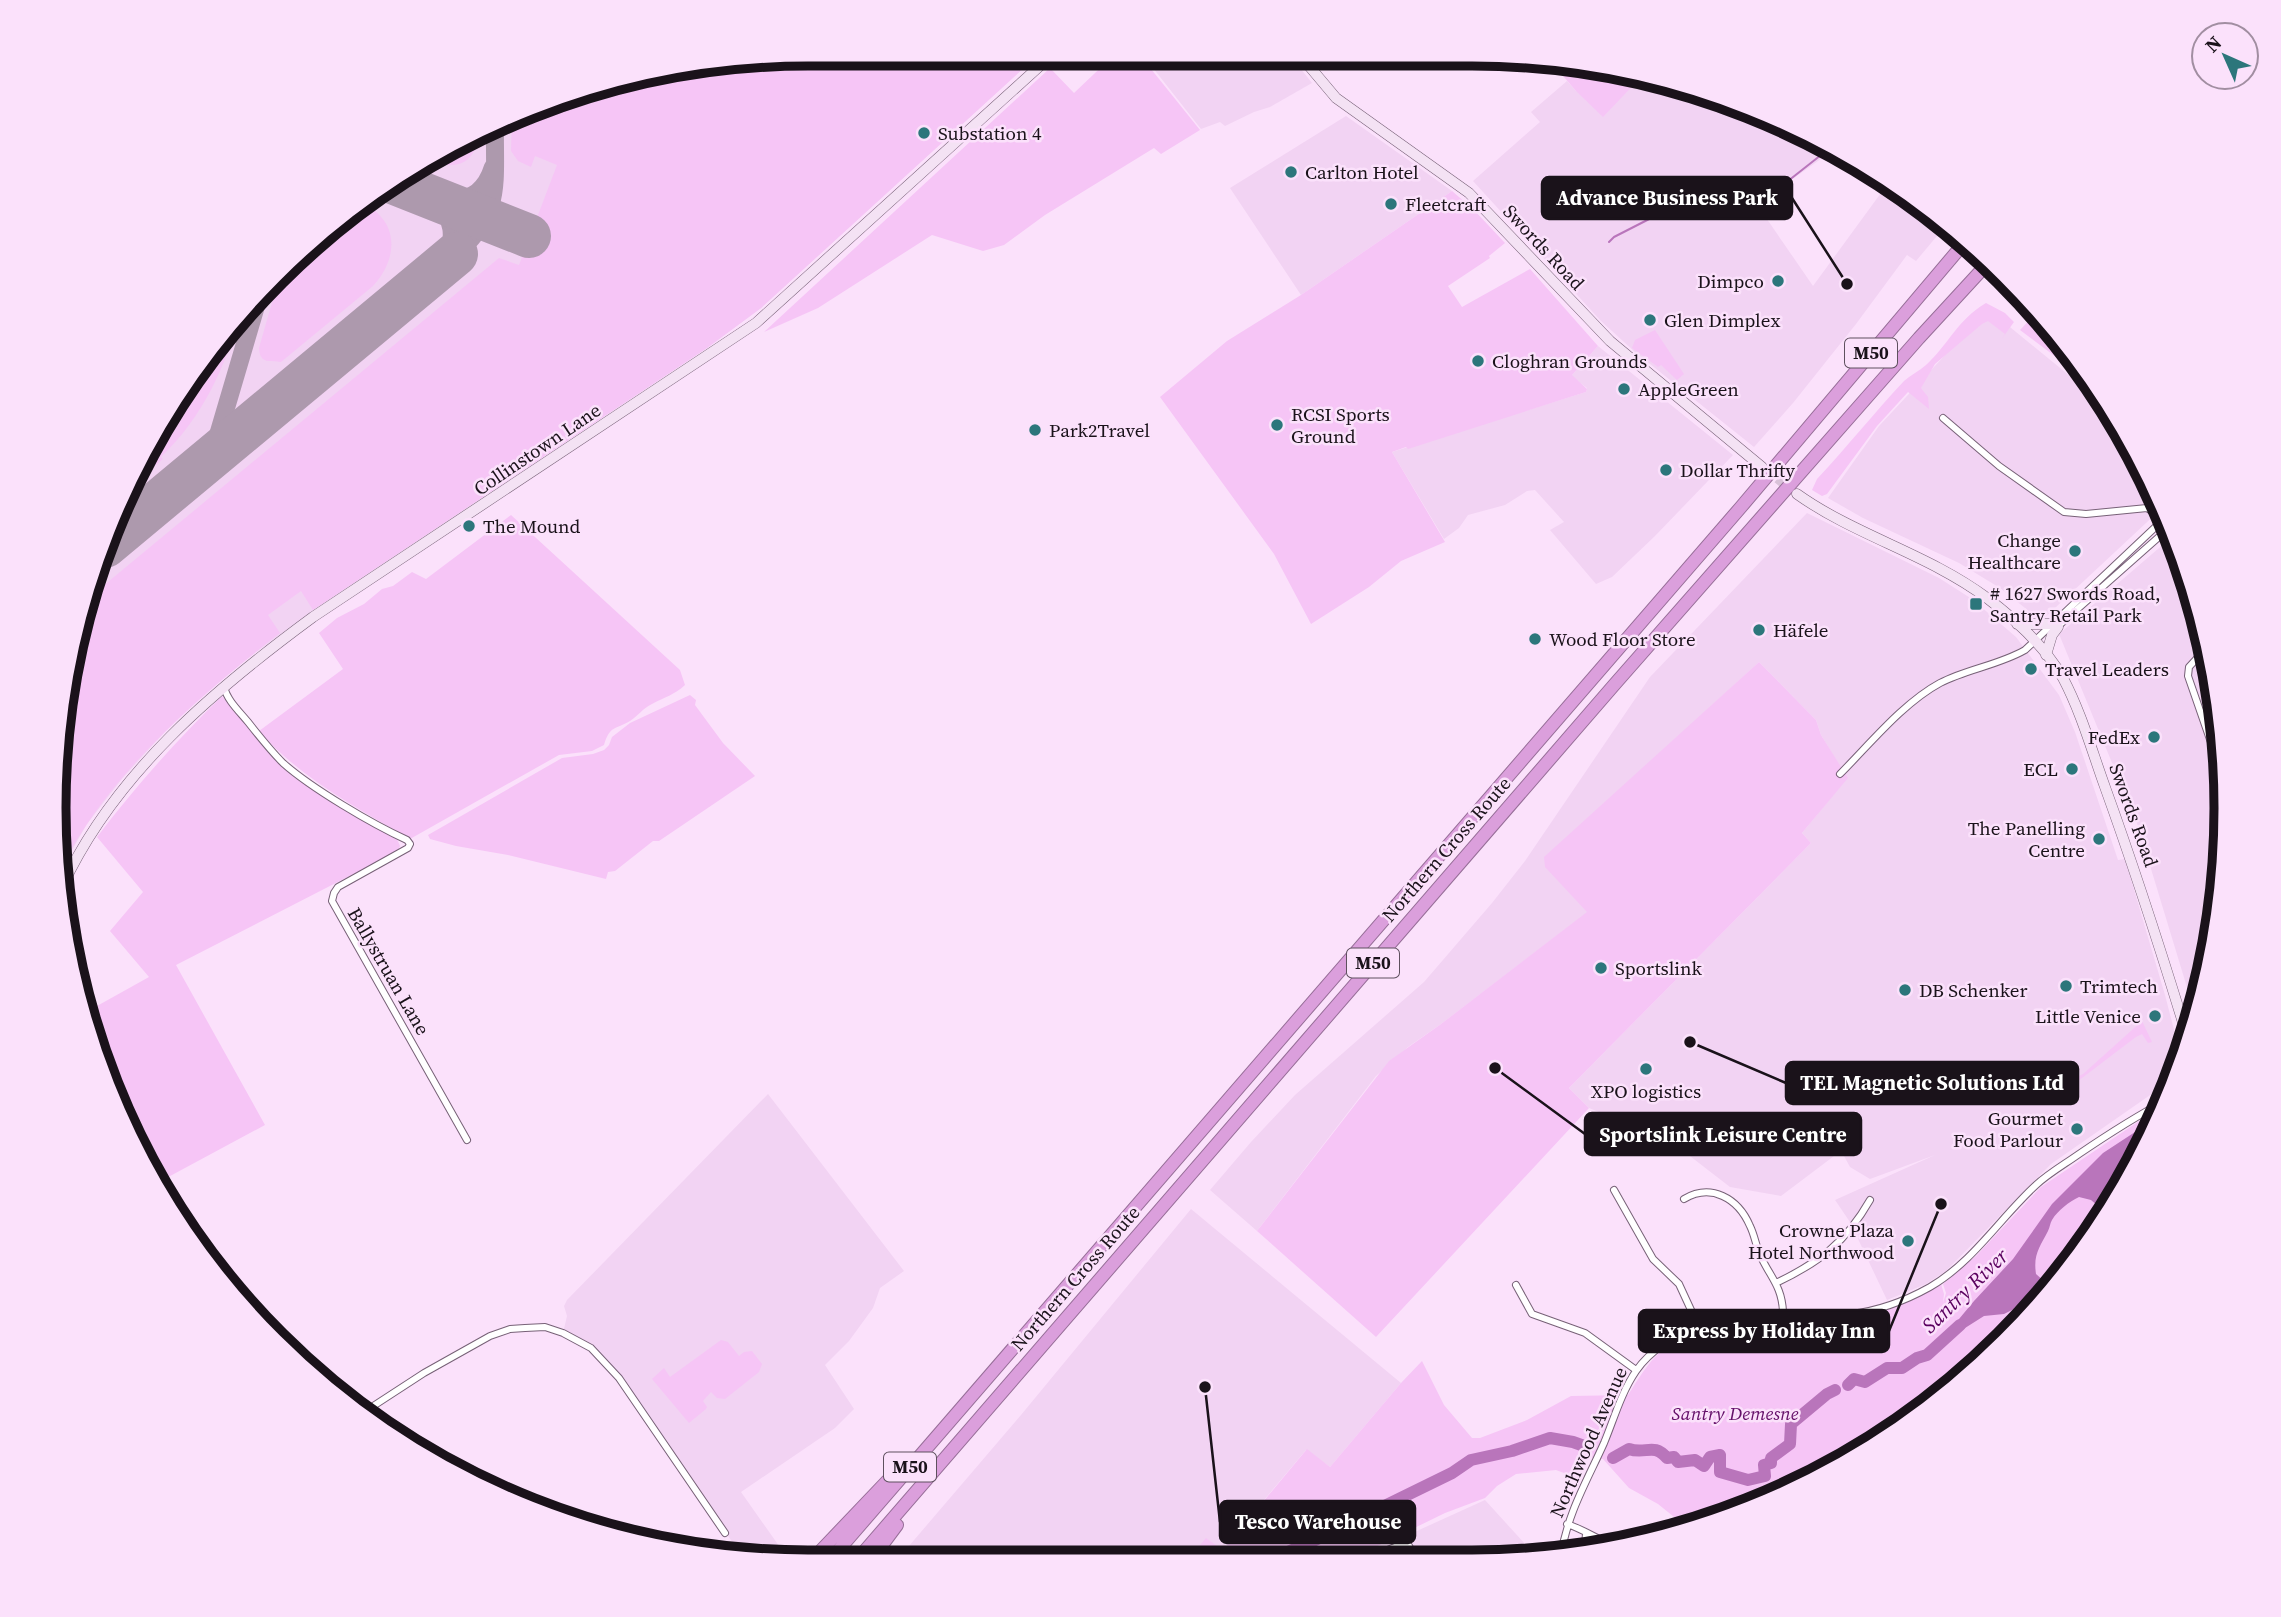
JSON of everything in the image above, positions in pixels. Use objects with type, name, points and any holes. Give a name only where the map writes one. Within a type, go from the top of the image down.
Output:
[{"type":"highway","name":"M50","points":[[1777,465],[1959,249]]},
{"type":"highway","name":"M50","points":[[1777,465],[1965,254]]},
{"type":"highway","name":"Northern Cross Route","points":[[866,1550],[1429,897],[1981,269]]},
{"type":"highway","name":"Northern Cross Route","points":[[838,1550],[1777,465]]},
{"type":"highway","points":[[821,1550],[990,1372]]},
{"type":"highway","points":[[878,1550],[953,1449]]},
{"type":"main road","name":"Collinstown Lane","points":[[70,873],[96,826],[121,793],[188,719],[244,669],[313,617],[755,323],[1039,67]]},
{"type":"main road","name":"Swords Road","points":[[1310,67],[1336,98],[1443,172],[1475,198],[1619,349],[1762,467]]},
{"type":"main road","name":"Swords Road","points":[[1797,494],[1840,521],[1951,573],[1990,600],[2017,625],[2046,655],[2063,678],[2096,761],[2140,886],[2183,1022]]},
{"type":"main road","points":[[2017,625],[2051,628],[2052,635],[2046,655]]},
{"type":"street","points":[[1943,418],[1996,463],[2064,512],[2086,514],[2147,508],[2152,511]]},
{"type":"street","points":[[2051,628],[2158,526]]},
{"type":"street","points":[[1840,774],[1924,693],[1941,682],[2015,655],[2162,534]]},
{"type":"street","points":[[2198,657],[2189,667],[2188,676],[2211,743]]},
{"type":"street","name":"Ballystruan Lane","points":[[223,687],[224,693],[238,711],[286,765],[332,797],[410,844],[408,848],[338,887],[332,901],[467,1140]]},
{"type":"street","name":"Northwood Avenue","points":[[1563,1545],[1567,1524],[1578,1494],[1604,1444],[1622,1397],[1636,1370],[1676,1334],[1697,1323],[1731,1314],[1783,1312],[1833,1315],[1864,1312],[1905,1299],[1931,1286],[1967,1258],[2044,1179],[2151,1109]]},
{"type":"street","points":[[1614,1190],[1653,1259],[1679,1284],[1697,1323]]},
{"type":"street","points":[[1684,1199],[1696,1191],[1707,1191],[1734,1203],[1750,1224],[1761,1257],[1781,1291],[1783,1312]]},
{"type":"street","points":[[1776,1283],[1821,1258],[1855,1226],[1870,1199]]},
{"type":"street","points":[[1516,1285],[1532,1314],[1585,1333],[1636,1370]]},
{"type":"street","points":[[371,1407],[490,1336],[510,1329],[525,1328],[545,1327],[564,1332],[591,1348],[619,1378],[726,1533]]},
{"type":"street","points":[[1567,1524],[1581,1529],[1596,1539]]},
{"type":"street","points":[[1585,1541],[1586,1534]]},
{"type":"street","points":[[1387,1550],[1402,1543],[1411,1550]]},
{"type":"shaded area","points":[[1025,67],[761,308],[707,348],[313,610],[217,681],[171,725],[122,779],[87,824],[68,857],[68,760],[81,664],[106,570],[143,480],[192,396],[251,319],[319,251],[357,220],[437,166],[480,143],[570,106],[664,81],[760,68]]},
{"type":"shaded area","points":[[1152,67],[1299,67],[1312,83],[1270,107],[1225,126],[1220,122],[1201,129]]},
{"type":"shaded area","points":[[1567,81],[1576,91],[1627,83],[1665,92],[1756,123],[1825,156],[1794,178],[1749,193],[1813,286],[1883,191],[1940,233],[1916,261],[1907,255],[1856,324],[1754,447],[1635,352],[1601,321],[1473,181],[1540,122],[1531,112]]},
{"type":"shaded area","points":[[1346,116],[1452,191],[1301,295],[1230,188]]},
{"type":"shaded area","points":[[1988,309],[2081,385],[2115,438],[2154,516],[2041,621],[2000,588],[1959,563],[1863,518],[1828,498],[1879,426]]},
{"type":"shaded area","points":[[1598,346],[1733,455],[1612,577],[1596,584],[1550,530],[1564,522],[1535,490],[1527,491],[1505,505],[1468,515],[1459,528],[1444,539],[1392,452],[1586,392],[1587,388],[1571,376]]},
{"type":"shaded area","points":[[1807,513],[1939,578],[1972,599],[2016,637],[2059,695],[2075,732],[2118,860],[2125,859],[2177,1041],[2159,1089],[2051,1164],[1946,1271],[1926,1284],[1887,1300],[1850,1222],[1835,1200],[1935,1155],[1870,1179],[1850,1167],[1844,1156],[1846,1147],[1781,1196],[1730,1187],[1686,1153],[1653,1134],[1589,1108],[1569,1088],[1811,843],[1802,833],[1847,778],[1821,735],[1816,720],[1759,662],[1651,762],[1588,912],[1408,1047],[1376,1076],[1257,1231],[1210,1190],[1295,1095],[1424,982],[1492,903],[1525,861],[1650,677]]},
{"type":"shaded area","points":[[2165,543],[2189,616],[2200,664],[2213,760],[2213,857],[2208,905],[2190,997],[2138,826],[2059,634]]},
{"type":"shaded area","points":[[768,1094],[904,1271],[880,1288],[873,1308],[849,1341],[825,1365],[854,1409],[835,1428],[741,1492],[781,1549],[735,1546],[619,1378],[591,1348],[563,1333],[567,1316],[564,1306]]},
{"type":"shaded area","points":[[2142,1127],[2099,1206],[2091,1200],[2079,1197],[2064,1207],[2052,1220],[2036,1256],[2036,1274],[2044,1281],[2030,1298],[2004,1314],[1984,1316],[1950,1335],[1949,1331],[2013,1259],[2052,1204],[2103,1153]]},
{"type":"shaded area","points":[[1191,1209],[1401,1383],[1330,1467],[1306,1450],[1222,1550],[1207,1539],[1197,1550],[906,1550]]},
{"type":"shaded area","points":[[1485,1500],[1529,1548],[1416,1550],[1408,1535]]},
{"type":"green space","points":[[808,67],[1025,67],[761,308],[707,348],[313,610],[301,591],[268,615],[280,633],[218,683],[156,740],[102,803],[68,857],[66,808],[73,712],[81,664],[100,588],[499,258],[519,265],[557,165],[535,156],[531,167],[518,161],[511,151],[512,129],[525,123],[616,92],[712,73]]},
{"type":"green space","points":[[1101,67],[1149,67],[1200,130],[1161,154],[1154,148],[1045,215],[1004,245],[983,251],[932,235],[818,308],[764,332],[1050,68],[1074,93]]},
{"type":"green space","points":[[1560,72],[1634,85],[1603,117]]},
{"type":"green space","points":[[476,145],[468,159],[455,165],[440,164]]},
{"type":"green space","name":"RCSI Sports Ground","points":[[1452,191],[1505,243],[1489,256],[1490,258],[1448,286],[1462,307],[1530,269],[1598,346],[1572,375],[1587,389],[1586,392],[1392,452],[1445,542],[1401,561],[1369,587],[1311,624],[1274,554],[1160,397],[1227,341],[1301,295]]},
{"type":"green space","points":[[372,209],[376,212],[389,231],[391,253],[373,286],[281,362],[264,359],[259,348],[274,294],[319,251],[357,220]]},
{"type":"green space","points":[[1986,303],[2005,313],[2014,322],[2001,340],[2005,334],[1988,321],[1982,324],[1935,364],[1921,388],[1928,397],[1929,409],[1908,392],[1877,426],[1827,494],[1822,496],[1812,490],[1817,479],[1904,381],[1926,365],[1960,325]]},
{"type":"green space","points":[[2030,319],[2059,355],[2056,357],[2020,330]]},
{"type":"green space","points":[[1655,330],[1684,374],[1677,380],[1661,365],[1658,367],[1632,348],[1635,340]]},
{"type":"green space","points":[[230,345],[201,408],[161,457],[163,459],[147,472],[192,396]]},
{"type":"green space","points":[[511,515],[680,670],[685,685],[614,729],[608,734],[604,745],[592,751],[559,755],[410,839],[311,778],[259,731],[343,669],[319,633],[337,618],[364,604],[382,589],[393,586],[412,572],[426,579]]},
{"type":"green space","name":"Sportslink","points":[[1759,662],[1816,720],[1821,735],[1848,778],[1802,833],[1811,843],[1569,1088],[1589,1108],[1376,1337],[1257,1231],[1389,1061],[1587,912],[1545,867],[1544,857]]},
{"type":"green space","points":[[690,695],[696,700],[695,705],[723,743],[755,776],[659,841],[653,841],[615,871],[608,872],[606,879],[430,839],[428,835],[562,758],[604,750],[612,737],[630,723]]},
{"type":"green space","points":[[222,696],[266,750],[292,773],[397,839],[400,846],[398,851],[176,965],[265,1125],[165,1179],[123,1092],[94,1008],[149,977],[110,931],[143,892],[97,837],[126,800]]},
{"type":"green space","points":[[2142,1021],[2152,1042],[2148,1043],[2142,1034],[2136,1037],[2063,1093],[2056,1091],[2036,1104],[2029,1105],[2035,1090],[2055,1082],[2062,1084],[2083,1074]]},
{"type":"green space","name":"Santry Demesne","points":[[2148,1115],[2115,1180],[2089,1221],[2030,1298],[1997,1333],[1962,1366],[1885,1425],[1801,1474],[1756,1494],[1679,1521],[1658,1504],[1629,1488],[1603,1459],[1588,1457],[1577,1478],[1556,1470],[1516,1474],[1497,1486],[1485,1498],[1445,1513],[1369,1550],[1223,1550],[1307,1449],[1330,1467],[1422,1361],[1444,1405],[1472,1438],[1480,1438],[1527,1420],[1571,1396],[1628,1395],[1660,1352],[1695,1329],[1715,1323],[1756,1316],[1867,1314],[1905,1303],[1941,1284],[1943,1303],[1946,1293],[1943,1284],[1976,1256],[2041,1187]]},
{"type":"green space","points":[[721,1340],[728,1342],[739,1356],[752,1351],[762,1364],[759,1372],[725,1399],[717,1398],[711,1392],[703,1401],[706,1409],[689,1423],[652,1379],[664,1368],[670,1377]]},
{"type":"green space","name":"Santry Demesne","points":[[1206,1538],[1223,1550],[1196,1550]]},
{"type":"waterway","points":[[1609,242],[1659,214],[1724,202],[1759,188],[1788,181],[1822,154]]},
{"type":"waterway","name":"Santry River","points":[[1848,1385],[1854,1379],[1865,1382],[1887,1368],[1902,1368],[1927,1355],[1960,1325]]},
{"type":"waterway","name":"Santry River","points":[[1613,1458],[1629,1449],[1653,1450],[1667,1458],[1674,1457],[1678,1462],[1695,1460],[1704,1466],[1710,1457],[1720,1455],[1720,1472],[1748,1480],[1765,1476],[1764,1465],[1771,1463],[1771,1458],[1790,1444],[1791,1424],[1835,1390]]},
{"type":"waterway","name":"Santry River","points":[[1292,1550],[1452,1473],[1471,1460],[1512,1451],[1550,1438],[1587,1447]]},
{"type":"taxiway","points":[[456,254],[471,239],[489,210],[495,181],[495,136]]},
{"type":"taxiway","points":[[405,187],[434,197],[462,199],[475,194],[485,184],[493,167]]},
{"type":"taxiway","points":[[430,197],[445,212],[451,229],[450,247],[442,266]]},
{"type":"taxiway","points":[[182,481],[202,462],[218,435],[253,317]]},
{"type":"runway","points":[[404,187],[529,236]]},
{"type":"runway","points":[[120,534],[456,254]]},
{"type":"tunnel","points":[[1766,469],[1792,490]]},
{"type":"place","name":"Substation 4","points":[[924,133]]},
{"type":"place","name":"Carlton Hotel","points":[[1291,172]]},
{"type":"place","name":"Fleetcraft","points":[[1391,204]]},
{"type":"place","name":"Dimpco","points":[[1778,281]]},
{"type":"place","name":"Advance Business Park","points":[[1847,284]]},
{"type":"place","name":"Glen Dimplex","points":[[1650,320]]},
{"type":"place","name":"Cloghran Grounds","points":[[1478,361]]},
{"type":"place","name":"AppleGreen","points":[[1624,389]]},
{"type":"place","name":"RCSI Sports Ground","points":[[1277,425]]},
{"type":"place","name":"Park2Travel","points":[[1035,430]]},
{"type":"place","name":"Dollar Thrifty","points":[[1666,470]]},
{"type":"place","name":"The Mound","points":[[469,526]]},
{"type":"place","name":"Change Healthcare","points":[[2075,551]]},
{"type":"place","name":"# 1627 Swords Road, Santry Retail Park","points":[[1976,604]]},
{"type":"place","name":"Häfele","points":[[1759,630]]},
{"type":"place","name":"Wood Floor Store","points":[[1535,639]]},
{"type":"place","name":"Travel Leaders","points":[[2031,669]]},
{"type":"place","name":"FedEx","points":[[2154,737]]},
{"type":"place","name":"ECL","points":[[2072,769]]},
{"type":"place","name":"The Panelling Centre","points":[[2099,839]]},
{"type":"place","name":"Sportslink","points":[[1601,968]]},
{"type":"place","name":"Trimtech","points":[[2066,986]]},
{"type":"place","name":"DB Schenker","points":[[1905,990]]},
{"type":"place","name":"Little Venice","points":[[2155,1016]]},
{"type":"place","name":"TEL Magnetic Solutions Ltd","points":[[1690,1042]]},
{"type":"place","name":"Sportslink Leisure Centre","points":[[1495,1068]]},
{"type":"place","name":"XPO logistics","points":[[1646,1069]]},
{"type":"place","name":"Gourmet Food Parlour","points":[[2077,1129]]},
{"type":"place","name":"Express by Holiday Inn","points":[[1941,1204]]},
{"type":"place","name":"Crowne Plaza Hotel Northwood","points":[[1908,1241]]},
{"type":"place","name":"Tesco Warehouse","points":[[1205,1387]]}]
